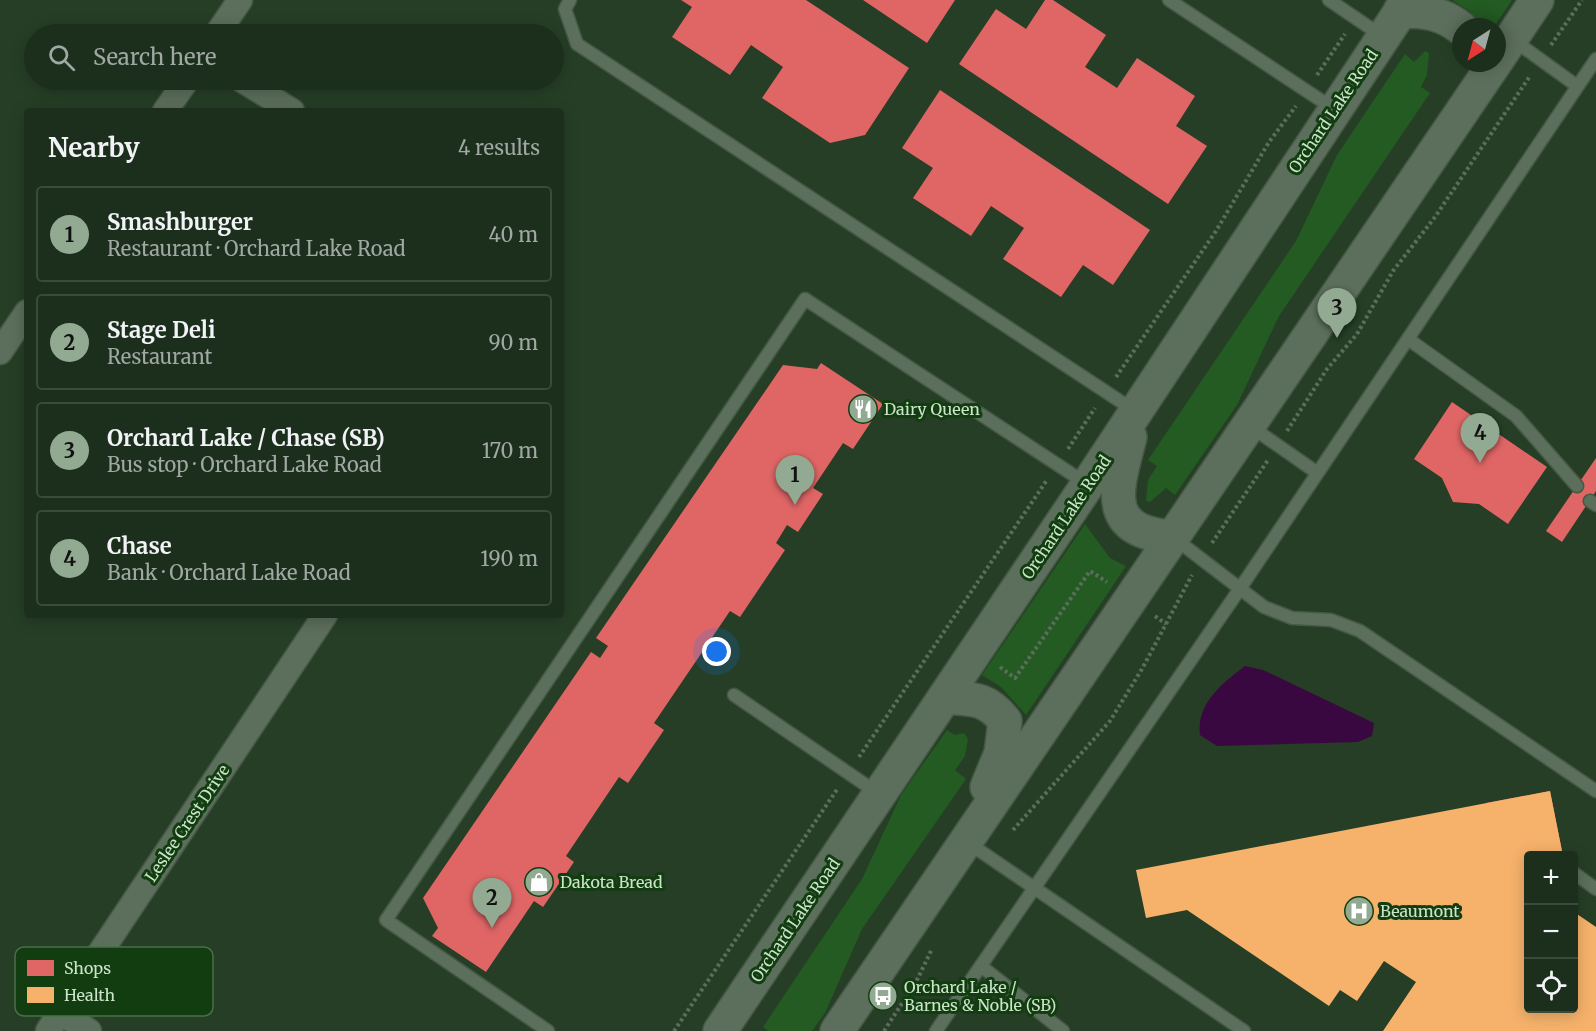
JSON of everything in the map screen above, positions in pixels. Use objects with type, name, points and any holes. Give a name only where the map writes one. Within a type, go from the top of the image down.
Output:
[{"type":"main road","points":[[1506,46],[1537,0]]},
{"type":"main road","points":[[1397,16],[1428,11],[1452,21]]},
{"type":"main road","name":"Orchard Lake Road","points":[[720,1031],[1088,484],[1397,16]]},
{"type":"main road","points":[[1415,180],[1462,72]]},
{"type":"main road","points":[[837,1031],[977,850],[1173,537],[1489,72]]},
{"type":"main road","points":[[1136,412],[1119,480],[1117,503],[1125,516],[1138,529],[1151,536],[1173,537]]},
{"type":"main road","points":[[945,697],[976,699],[993,706],[1005,721],[1001,753],[977,850]]},
{"type":"main road","points":[[743,1031],[773,953]]},
{"type":"street","points":[[224,24],[240,0]]},
{"type":"street","points":[[167,108],[180,90]]},
{"type":"street","points":[[258,90],[287,108]]},
{"type":"street","points":[[0,351],[24,316]]},
{"type":"street","name":"Leslee Crest Drive","points":[[105,947],[323,618]]},
{"type":"street","points":[[55,1022],[89,1031]]},
{"type":"lane","points":[[570,0],[565,9],[577,44],[1136,412]]},
{"type":"lane","points":[[1169,0],[1334,109]]},
{"type":"lane","points":[[1329,0],[1356,18],[1397,16]]},
{"type":"lane","points":[[1506,55],[1541,60],[1577,86]]},
{"type":"lane","points":[[936,1031],[1239,590],[1316,472],[1596,59]]},
{"type":"lane","points":[[548,1031],[386,920],[805,299],[1088,484]]},
{"type":"lane","points":[[1408,339],[1516,416],[1577,486]]},
{"type":"lane","points":[[1249,425],[1316,472]]},
{"type":"lane","points":[[1173,537],[1264,607],[1292,618],[1331,620],[1360,631],[1596,791]]},
{"type":"lane","points":[[734,695],[880,794]]},
{"type":"lane","points":[[977,850],[1244,1031]]},
{"type":"lane","points":[[1578,876],[1596,889]]},
{"type":"lane","points":[[981,966],[1063,1031]]},
{"type":"path","points":[[977,850],[1110,721],[1142,669],[1201,559],[1327,369],[1357,334],[1393,271],[1435,217],[1582,0]]},
{"type":"path","points":[[674,1031],[1216,231],[1269,142],[1356,18]]},
{"type":"path","points":[[996,664],[1015,678],[1090,571],[1116,588]]},
{"type":"path","points":[[884,1031],[916,982],[936,941]]},
{"type":"green space","points":[[1452,0],[1512,0],[1500,18],[1476,18],[1470,11]]},
{"type":"green space","points":[[1425,51],[1429,53],[1427,75],[1421,87],[1430,93],[1279,316],[1237,405],[1175,495],[1166,488],[1150,502],[1146,501],[1148,480],[1157,466],[1148,460],[1296,241],[1337,155],[1405,54],[1414,62]]},
{"type":"green space","points":[[1085,524],[1110,558],[1126,566],[1026,715],[1001,687],[982,675]]},
{"type":"green space","points":[[947,730],[955,735],[964,733],[968,739],[965,756],[955,770],[966,779],[862,929],[825,1013],[812,1031],[768,1031],[763,1027],[862,879],[901,795]]},
{"type":"shaded area","points":[[1245,666],[1263,670],[1374,723],[1372,736],[1358,742],[1217,746],[1200,735],[1202,713],[1220,687]]},
{"type":"building: Shops","points":[[681,0],[806,0],[909,68],[865,135],[830,143],[762,98],[783,67],[751,45],[730,75],[672,37],[692,7]]},
{"type":"building: Shops","points":[[863,0],[955,0],[927,43]]},
{"type":"building: Shops","points":[[1045,0],[1053,0],[1106,35],[1085,67],[1117,88],[1137,58],[1195,96],[1176,126],[1207,146],[1168,204],[959,64],[996,9],[1026,29]]},
{"type":"building: Shops","points":[[940,90],[1150,230],[1113,285],[1083,265],[1061,297],[1003,259],[1024,228],[991,206],[971,236],[913,198],[933,168],[902,148]]},
{"type":"building: Shops","points":[[821,363],[883,404],[853,449],[843,443],[813,488],[823,494],[798,532],[787,525],[776,543],[785,550],[740,617],[730,611],[654,723],[664,730],[628,783],[619,777],[566,856],[574,862],[543,907],[534,901],[486,972],[432,936],[438,928],[423,898],[591,652],[600,658],[608,646],[596,638],[783,365],[817,369]]},
{"type":"building: Shops","points":[[1452,402],[1547,467],[1508,524],[1479,504],[1453,502],[1442,478],[1414,459]]},
{"type":"building: Shops","points":[[1596,458],[1596,491],[1562,542],[1546,531]]},
{"type":"building: Shops","points":[[1550,791],[1562,851],[1524,851],[1524,877],[1502,882],[1486,803]]},
{"type":"building: Health","name":"Beaumont","points":[[1550,791],[1562,851],[1524,851],[1524,1013],[1578,1013],[1578,915],[1596,927],[1596,1031],[1383,1031],[1416,982],[1384,961],[1357,1001],[1340,990],[1329,1006],[1187,910],[1146,918],[1136,870]]},
{"type":"place","name":"Orchard Lake / Chase (SB)","points":[[1337,338]]},
{"type":"place","name":"Dairy Queen","points":[[863,409]]},
{"type":"place","name":"Chase","points":[[1480,463]]},
{"type":"place","name":"Smashburger","points":[[795,505]]},
{"type":"place","name":"Dakota Bread","points":[[539,882]]},
{"type":"place","name":"Beaumont","points":[[1359,911]]},
{"type":"place","name":"Stage Deli","points":[[492,928]]},
{"type":"place","name":"Orchard Lake / Barnes & Noble (SB)","points":[[883,996]]}]
